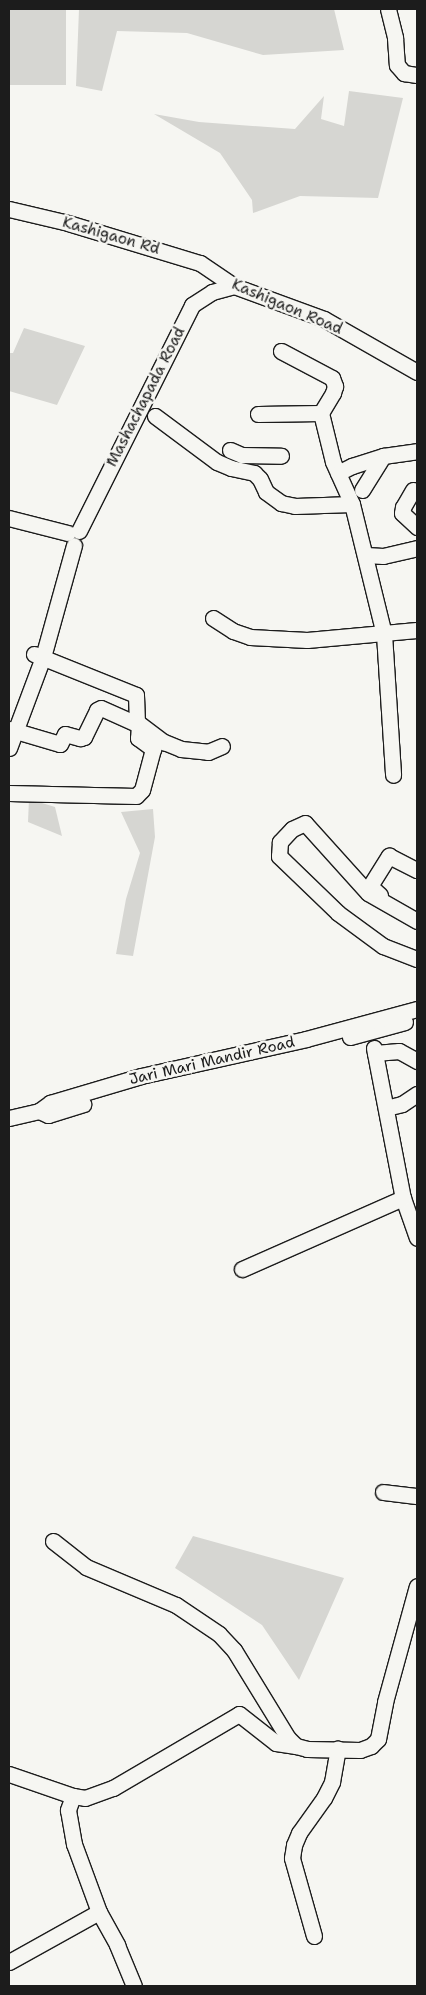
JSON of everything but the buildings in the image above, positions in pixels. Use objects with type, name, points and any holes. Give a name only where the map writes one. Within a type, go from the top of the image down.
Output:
[{"type":"street","points":[[388,9],[395,38],[397,65],[404,73],[417,75]]},
{"type":"street","name":"Kashigaon Rd","points":[[9,209],[68,223],[200,262],[210,269]]},
{"type":"street","name":"Kashigaon Road","points":[[210,269],[234,286],[324,319],[417,372]]},
{"type":"street","name":"Mashachapada Road","points":[[9,748],[10,726],[39,656],[72,537],[192,305],[212,292],[234,286]]},
{"type":"street","points":[[281,351],[332,378],[335,386],[321,413],[333,462],[352,504],[384,634],[393,775]]},
{"type":"street","points":[[258,414],[321,413]]},
{"type":"street","points":[[155,416],[217,462],[231,468],[254,473],[272,499],[295,506],[352,504]]},
{"type":"street","points":[[231,468],[230,444],[242,455],[281,456]]},
{"type":"street","points":[[338,473],[352,466],[383,456],[417,450]]},
{"type":"street","points":[[362,490],[383,456]]},
{"type":"street","points":[[414,490],[403,507],[402,513],[417,527]]},
{"type":"street","points":[[9,518],[72,537]]},
{"type":"street","points":[[366,555],[382,556],[417,548]]},
{"type":"street","points":[[213,618],[233,631],[250,637],[307,640],[417,630]]},
{"type":"street","points":[[39,656],[136,695],[137,722],[164,742],[181,749],[208,752],[222,746]]},
{"type":"street","points":[[9,793],[136,796],[142,790],[153,749],[138,739],[139,724],[101,708],[97,710],[84,737],[80,738],[65,734],[60,744],[10,726]]},
{"type":"street","points":[[417,921],[368,893],[305,823],[292,829],[280,842],[279,856],[338,913],[383,946],[417,959]]},
{"type":"street","points":[[417,870],[389,856],[370,886],[384,898],[417,915]]},
{"type":"street","name":"Jari Mari Mandir Road","points":[[9,1118],[39,1111],[50,1103],[141,1076],[203,1066],[306,1039],[370,1027],[417,1009]]},
{"type":"street","points":[[417,1018],[370,1027],[378,1040],[375,1050],[403,1198],[417,1238]]},
{"type":"street","points":[[375,1050],[399,1051],[417,1061]]},
{"type":"street","points":[[386,1108],[402,1104],[417,1094]]},
{"type":"street","points":[[242,1269],[403,1198]]},
{"type":"street","points":[[383,1492],[417,1496]]},
{"type":"street","points":[[53,1541],[86,1567],[176,1605],[219,1634],[234,1650],[288,1738],[296,1746]]},
{"type":"street","points":[[9,1774],[73,1796],[85,1798],[112,1788],[239,1714],[276,1743],[360,1750],[371,1746],[378,1739],[385,1702],[417,1586]]},
{"type":"street","points":[[314,1936],[292,1858],[299,1833],[324,1798],[332,1782],[338,1749]]},
{"type":"street","points":[[73,1796],[68,1810],[74,1844],[99,1912],[117,1945],[134,1986]]},
{"type":"street","points":[[9,1962],[99,1912]]},
{"type":"shaded area","points":[[9,9],[66,9],[66,85],[9,85]]},
{"type":"shaded area","points":[[79,9],[334,9],[344,50],[263,55],[187,33],[117,31],[102,91],[76,86]]},
{"type":"shaded area","points":[[349,91],[403,98],[378,198],[300,196],[253,213],[252,200],[220,153],[154,114],[199,122],[295,129],[324,96],[321,119],[344,126]]},
{"type":"shaded area","points":[[24,328],[85,346],[57,405],[9,391],[9,353],[13,353]]},
{"type":"shaded area","points":[[29,799],[55,807],[62,836],[28,822]]},
{"type":"shaded area","points":[[153,809],[155,837],[133,956],[116,954],[126,899],[140,853],[121,812]]},
{"type":"shaded area","points":[[193,1536],[344,1578],[299,1680],[262,1625],[175,1568]]}]
